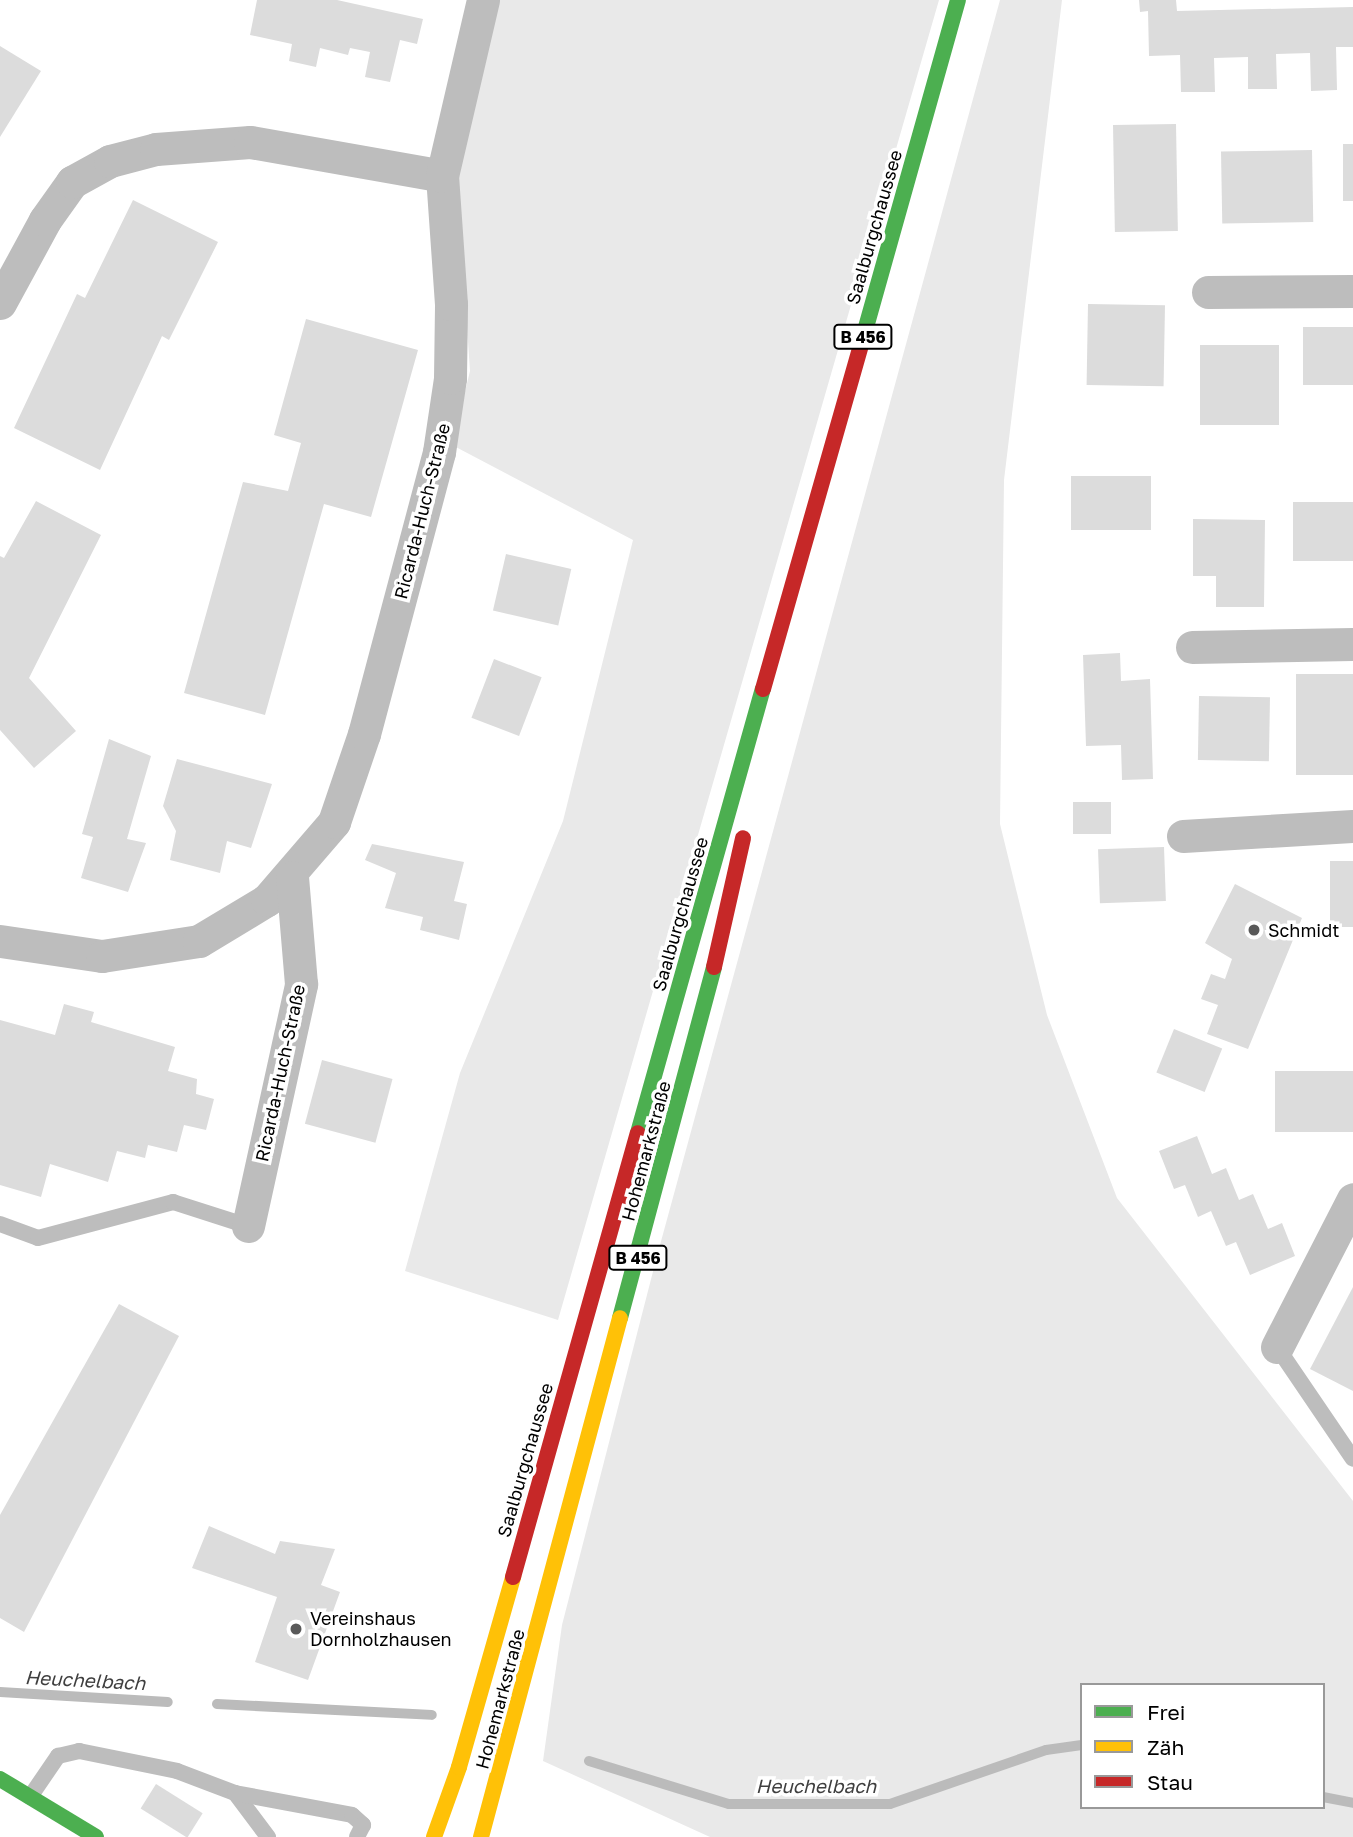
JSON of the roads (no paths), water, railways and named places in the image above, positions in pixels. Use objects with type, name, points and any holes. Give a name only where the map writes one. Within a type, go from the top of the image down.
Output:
[{"type":"main road","name":"Saalburgchaussee","points":[[434,1837],[459,1767],[958,0]]},
{"type":"main road","name":"Hohemarkstraße","points":[[481,1837],[731,906],[769,673]]},
{"type":"main road","points":[[0,1779],[96,1837]]},
{"type":"street","name":"Ricarda-Huch-Straße","points":[[0,941],[102,956],[199,941],[267,900],[292,877],[334,822],[364,734],[439,452],[451,366],[442,176],[482,0]]},
{"type":"street","points":[[0,303],[45,220],[72,182],[110,162],[156,149],[250,142],[442,176]]},
{"type":"street","points":[[1208,292],[1353,291]]},
{"type":"street","points":[[1192,646],[1353,644]]},
{"type":"street","points":[[1183,836],[1353,826]]},
{"type":"street","name":"Ricarda-Huch-Straße","points":[[248,1226],[301,984],[292,877]]},
{"type":"street","points":[[1277,1347],[1353,1199]]},
{"type":"lane","points":[[0,1224],[38,1238],[173,1202],[248,1226]]},
{"type":"lane","points":[[1277,1347],[1353,1459]]},
{"type":"lane","points":[[30,1797],[58,1756],[79,1751],[177,1771],[235,1793],[352,1815],[363,1825],[357,1837]]},
{"type":"lane","points":[[235,1793],[268,1837]]},
{"type":"waterway","name":"Heuchelbach","points":[[0,1692],[168,1702]]},
{"type":"waterway","name":"Heuchelbach","points":[[217,1704],[432,1715]]},
{"type":"waterway","name":"Heuchelbach","points":[[589,1761],[729,1804],[890,1804],[1046,1750],[1080,1745]]},
{"type":"waterway","name":"Heuchelbach","points":[[1325,1797],[1353,1803]]},
{"type":"place","name":"Schmidt","points":[[1254,930]]},
{"type":"place","name":"Vereinshaus Dornholzhausen","points":[[296,1629]]}]
